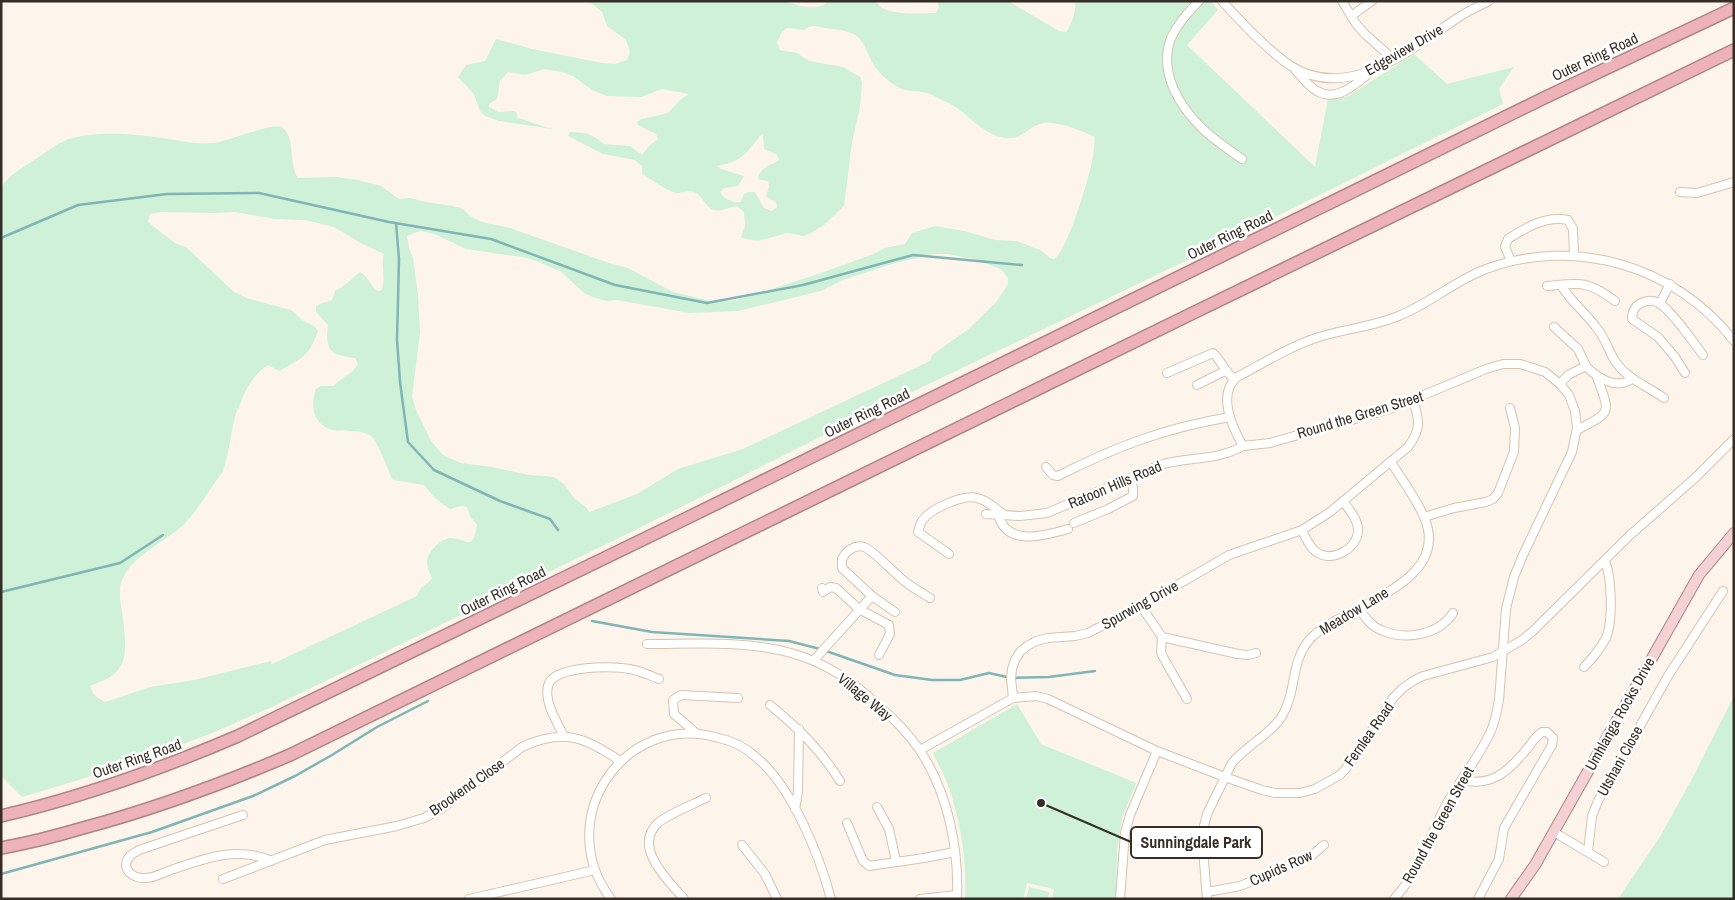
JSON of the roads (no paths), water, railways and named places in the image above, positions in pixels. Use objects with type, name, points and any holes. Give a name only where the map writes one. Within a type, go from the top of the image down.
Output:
[{"type":"highway","name":"Outer Ring Road","points":[[1,816],[78,796],[139,776],[238,736],[672,526],[1537,101],[1734,8]]},
{"type":"highway","points":[[1,848],[58,835],[141,812],[211,788],[290,755],[1200,309],[1734,50]]},
{"type":"main road","name":"Umhlanga Rocks Drive","points":[[1511,899],[1536,865],[1699,575],[1734,533]]},
{"type":"street","points":[[1199,1],[1182,21],[1172,38],[1167,53],[1167,68],[1173,87],[1185,110],[1205,131],[1242,159]]},
{"type":"street","name":"Edgeview Drive","points":[[1222,1],[1252,32],[1291,66],[1307,74],[1336,79],[1359,76],[1393,60],[1461,16],[1489,1]]},
{"type":"street","points":[[1342,1],[1356,24],[1393,60]]},
{"type":"street","points":[[1352,16],[1372,1]]},
{"type":"street","points":[[1291,66],[1316,91],[1333,94],[1348,90],[1375,69]]},
{"type":"street","points":[[1680,192],[1698,193],[1734,182]]},
{"type":"street","points":[[1511,261],[1505,247],[1508,239],[1531,225],[1559,219],[1568,220],[1573,228],[1574,255]]},
{"type":"street","points":[[1243,446],[1230,418],[1227,401],[1228,392],[1234,379],[1304,343],[1339,332],[1381,323],[1398,316],[1484,270],[1511,261],[1542,256],[1574,255],[1600,258],[1644,271],[1670,284],[1689,297],[1708,312],[1734,341]]},
{"type":"street","points":[[1547,286],[1574,284],[1593,286],[1615,301]]},
{"type":"street","points":[[1660,303],[1670,284]]},
{"type":"street","points":[[1561,285],[1598,329],[1614,360],[1622,370],[1632,379],[1664,398]]},
{"type":"street","points":[[1684,374],[1674,357],[1658,337],[1632,319],[1633,311],[1640,303],[1652,300],[1660,303],[1703,355]]},
{"type":"street","points":[[1554,328],[1578,349],[1586,366],[1597,376],[1619,384],[1632,379]]},
{"type":"street","points":[[1167,373],[1213,354],[1225,371],[1234,379]]},
{"type":"street","name":"Round the Green Street","points":[[1243,446],[1270,443],[1380,412],[1413,401],[1503,364],[1520,364],[1545,372],[1560,384],[1573,403],[1577,419],[1577,430],[1572,452],[1523,555],[1514,577],[1506,608],[1504,651],[1496,717],[1490,733],[1446,805],[1418,866],[1406,886],[1394,899]]},
{"type":"street","points":[[1560,384],[1568,375],[1586,366]]},
{"type":"street","points":[[1197,385],[1225,371]]},
{"type":"street","points":[[1577,430],[1601,417],[1607,408],[1597,376]]},
{"type":"street","name":"Spurwing Drive","points":[[1013,698],[1010,678],[1012,669],[1020,652],[1027,646],[1048,638],[1088,633],[1141,606],[1229,555],[1302,530],[1330,512],[1408,447],[1418,427],[1418,419],[1413,401]]},
{"type":"street","points":[[1424,517],[1454,508],[1486,502],[1498,493],[1514,452],[1515,428],[1510,408]]},
{"type":"street","points":[[1046,467],[1053,475],[1058,476],[1099,455],[1155,434],[1178,427],[1230,418]]},
{"type":"street","name":"Fernlea Road","points":[[920,750],[1013,698],[1036,696],[1048,699],[1157,751],[1262,790],[1275,793],[1300,793],[1315,789],[1340,775],[1350,764],[1393,698],[1403,688],[1423,676],[1493,657],[1533,632],[1639,527],[1696,478],[1734,439]]},
{"type":"street","name":"Ratoon Hills Road","points":[[986,514],[1047,514],[1163,464],[1178,460],[1216,456],[1243,446]]},
{"type":"street","name":"Meadow Lane","points":[[1207,895],[1202,837],[1207,814],[1225,776],[1238,756],[1282,717],[1298,658],[1309,640],[1328,625],[1409,578],[1424,561],[1429,538],[1428,526],[1391,462]]},
{"type":"street","points":[[1074,523],[1108,509],[1132,496],[1134,488],[1130,478]]},
{"type":"street","points":[[949,554],[918,532],[922,521],[936,510],[968,496],[983,500],[1001,514],[1002,526],[1014,534],[1044,536],[1068,529]]},
{"type":"street","points":[[1302,530],[1312,547],[1324,556],[1333,556],[1349,548],[1355,541],[1358,532],[1355,517],[1343,500]]},
{"type":"street","points":[[895,612],[872,596],[842,568],[842,559],[851,548],[864,547],[870,550],[885,566],[930,598]]},
{"type":"street","points":[[1584,667],[1602,646],[1609,629],[1610,579],[1605,561]]},
{"type":"street","points":[[822,588],[823,592],[830,588],[836,588],[859,610],[887,624],[890,628],[890,634],[879,655]]},
{"type":"street","name":"Utshani Close","points":[[1588,852],[1594,810],[1668,676],[1723,592]]},
{"type":"street","points":[[814,660],[872,596]]},
{"type":"street","points":[[1141,606],[1162,636],[1161,652],[1187,699]]},
{"type":"street","points":[[1359,608],[1365,618],[1381,630],[1404,636],[1418,634],[1443,625],[1453,613]]},
{"type":"street","points":[[1162,636],[1238,654],[1248,655],[1256,653]]},
{"type":"street","name":"Village Way","points":[[647,644],[762,646],[789,652],[814,660],[850,681],[871,697],[897,722],[920,750],[935,779],[952,832],[957,897]]},
{"type":"street","points":[[564,737],[548,701],[549,680],[555,675],[568,671],[619,667],[659,679]]},
{"type":"street","points":[[696,733],[674,714],[673,700],[681,695],[738,698]]},
{"type":"street","points":[[770,705],[799,729],[827,761],[840,781]]},
{"type":"street","points":[[795,809],[798,792],[799,729]]},
{"type":"street","points":[[1462,780],[1482,782],[1500,775],[1509,769],[1542,732],[1547,732],[1553,738],[1552,745],[1504,828],[1499,859],[1478,899]]},
{"type":"street","points":[[611,899],[595,870],[589,844],[590,820],[600,788],[609,773],[620,761],[638,748],[668,736],[696,733],[726,740],[755,756],[772,773],[795,809],[812,844],[831,899]]},
{"type":"street","name":"Brookend Close","points":[[223,879],[325,840],[397,826],[424,818],[441,809],[522,748],[537,740],[550,737],[578,739],[592,744],[620,761]]},
{"type":"street","points":[[1120,899],[1125,833],[1130,815],[1157,751]]},
{"type":"street","points":[[684,899],[654,862],[649,852],[648,842],[652,831],[658,823],[706,798]]},
{"type":"street","points":[[877,807],[889,829],[896,861]]},
{"type":"street","points":[[243,815],[139,850],[130,856],[127,861],[127,870],[137,878],[146,878],[192,864],[239,853],[252,854],[271,861]]},
{"type":"street","points":[[847,823],[866,864],[874,866],[955,852]]},
{"type":"street","points":[[1554,832],[1604,862]]},
{"type":"street","points":[[742,845],[765,874],[777,899]]},
{"type":"street","name":"Cupids Row","points":[[1207,895],[1240,886],[1311,856],[1324,845]]},
{"type":"street","points":[[469,899],[595,870]]},
{"type":"street","points":[[920,899],[957,897]]},
{"type":"waterway","points":[[1,238],[78,205],[167,194],[259,193],[389,222],[491,239],[615,285],[707,303],[803,285],[913,255],[1022,265]]},
{"type":"waterway","points":[[396,223],[399,259],[397,340],[400,382],[408,442],[434,470],[500,501],[550,519],[558,530]]},
{"type":"waterway","points":[[1,592],[120,563],[163,535]]},
{"type":"waterway","points":[[592,621],[652,632],[789,641],[820,649]]},
{"type":"waterway","points":[[826,651],[895,675],[932,680],[960,680],[989,673],[1011,678],[1049,677],[1095,671]]},
{"type":"waterway","points":[[1,874],[152,832],[253,796],[295,776],[377,727],[428,701]]},
{"type":"place","name":"Sunningdale Park","points":[[1041,803]]}]
